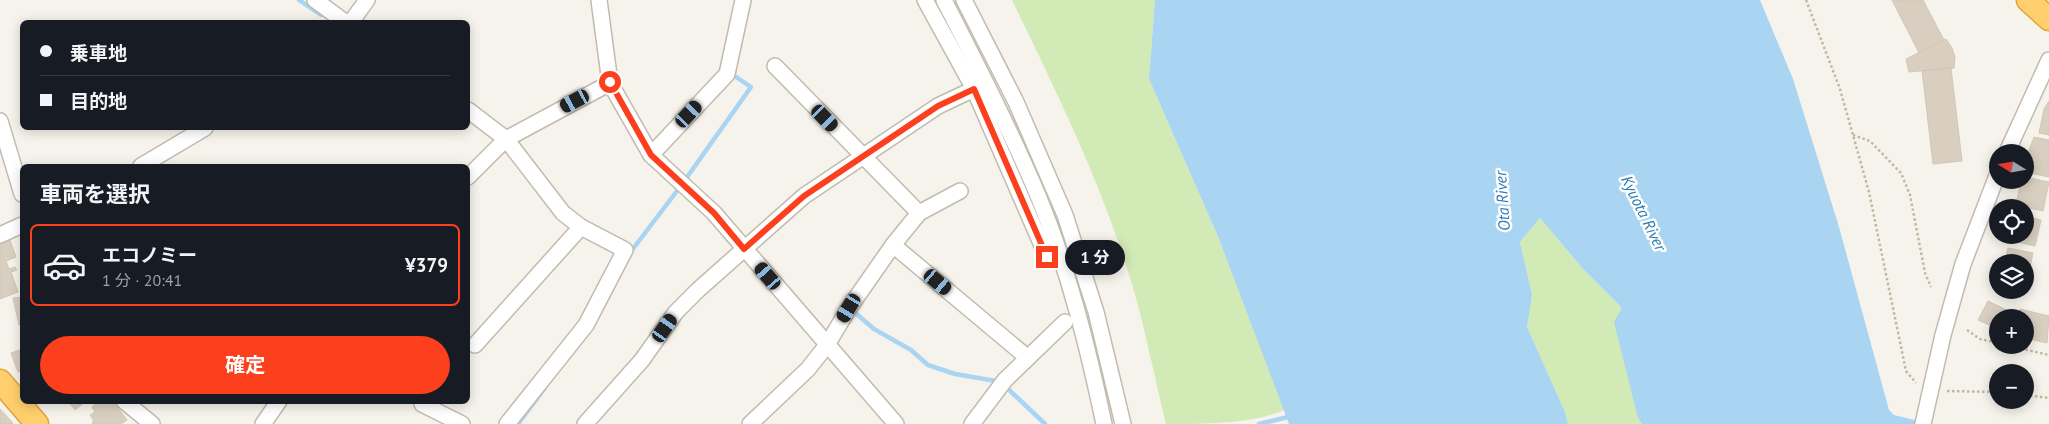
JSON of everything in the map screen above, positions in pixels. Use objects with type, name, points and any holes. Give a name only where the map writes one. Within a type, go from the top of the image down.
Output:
[{"type":"highway","points":[[2028,0],[2049,19]]},
{"type":"highway","points":[[0,382],[38,424]]},
{"type":"street","points":[[315,0],[343,20]]},
{"type":"street","points":[[352,20],[367,0]]},
{"type":"street","points":[[599,0],[610,82],[651,155],[714,213],[896,424]]},
{"type":"street","points":[[651,155],[728,74],[743,0]]},
{"type":"street","points":[[926,0],[974,89],[1047,257]]},
{"type":"street","points":[[944,0],[986,84],[1039,198],[1068,276],[1104,424]]},
{"type":"street","points":[[964,0],[1016,102],[1065,215],[1096,312],[1123,424]]},
{"type":"street","points":[[2011,144],[2049,60]]},
{"type":"street","points":[[775,66],[919,213]]},
{"type":"street","points":[[470,174],[506,139],[610,82]]},
{"type":"street","points":[[585,424],[642,360],[676,312],[698,290],[804,196],[938,106],[974,89]]},
{"type":"street","points":[[470,112],[506,139],[564,213],[581,227],[625,250],[586,325],[507,424]]},
{"type":"street","points":[[0,121],[20,187]]},
{"type":"street","points":[[144,164],[202,130]]},
{"type":"street","points":[[1924,419],[1943,335],[1963,264],[1992,189]]},
{"type":"street","points":[[750,424],[808,368],[827,345],[849,308],[893,245],[919,213],[960,192]]},
{"type":"street","points":[[0,235],[20,226]]},
{"type":"street","points":[[475,345],[581,227]]},
{"type":"street","points":[[893,245],[1028,358]]},
{"type":"street","points":[[972,424],[1005,380],[1065,322]]},
{"type":"street","points":[[128,404],[152,424]]},
{"type":"street","points":[[263,424],[277,404]]},
{"type":"street","points":[[422,404],[462,424]]},
{"type":"path","points":[[1806,0],[1840,89],[1869,192],[1906,370],[1915,383],[1923,385]]},
{"type":"path","points":[[1853,135],[1870,141],[1901,172],[1910,195],[1925,273],[1931,287]]},
{"type":"path","points":[[1967,330],[1980,339],[1989,341]]},
{"type":"path","points":[[2034,352],[2049,355]]},
{"type":"path","points":[[1942,390],[1989,392]]},
{"type":"path","points":[[2034,396],[2049,398]]},
{"type":"green space","points":[[1012,0],[1155,0],[1149,79],[1219,239],[1284,410],[1271,415],[1242,421],[1166,424],[1138,304],[1102,197],[1074,131]]},
{"type":"green space","points":[[1540,218],[1583,269],[1622,308],[1638,418],[1642,424],[1568,424],[1565,412],[1527,327],[1532,295],[1520,242]]},
{"type":"water","points":[[1155,0],[1760,0],[1793,79],[1839,227],[1889,410],[1894,415],[1930,424],[1642,424],[1638,418],[1614,322],[1622,308],[1583,269],[1540,218],[1520,242],[1532,295],[1527,327],[1565,412],[1568,424],[1289,424],[1219,239],[1149,79]]},
{"type":"building","points":[[1892,0],[1923,0],[1944,40],[1919,53]]},
{"type":"building","points":[[1946,39],[1955,57],[1954,68],[1909,72],[1906,59]]},
{"type":"building","points":[[1951,68],[1962,161],[1933,164],[1922,71]]},
{"type":"building","points":[[2049,101],[2049,135],[2039,133],[2044,109]]},
{"type":"building","points":[[2034,137],[2049,140],[2049,177],[2034,174],[2034,144],[2031,144]]},
{"type":"building","points":[[2034,179],[2049,182],[2043,211],[2034,209],[2034,199],[2017,199],[2019,189],[2034,189]]},
{"type":"building","points":[[2034,218],[2041,220],[2035,246],[2026,244],[2034,244]]},
{"type":"building","points":[[10,240],[16,257],[6,261],[9,269],[15,267],[17,270],[11,272],[18,292],[0,299],[0,244]]},
{"type":"building","points":[[2008,248],[2033,253],[2033,254],[2007,254]]},
{"type":"building","points":[[20,297],[19,325],[13,298]]},
{"type":"building","points":[[1988,301],[2005,309],[1989,309],[1989,325],[1978,320]]},
{"type":"building","points":[[2034,312],[2049,316],[2047,343],[2034,340]]},
{"type":"building","points":[[20,350],[20,371],[18,372],[11,353]]},
{"type":"building","points":[[70,404],[82,404],[75,410]]},
{"type":"building","points":[[96,404],[118,404],[119,406],[117,407],[127,420],[121,424],[93,424],[92,422],[94,421],[90,415],[95,412],[92,407]]},
{"type":"building","points":[[0,409],[12,422],[13,424],[0,424]]},
{"type":"waterway","points":[[299,0],[321,15]]},
{"type":"waterway","points":[[685,180],[751,87],[730,73]]},
{"type":"waterway","points":[[629,254],[680,187]]},
{"type":"waterway","points":[[852,313],[853,311],[874,329],[911,350],[928,365],[955,374],[996,381]]},
{"type":"waterway","points":[[518,424],[547,385]]},
{"type":"waterway","points":[[1005,386],[1045,424]]},
{"type":"waterway","points":[[1259,424],[1292,416]]},
{"type":"route","points":[[610,82],[651,155],[714,213],[744,249],[804,196],[938,106],[974,89],[1047,257]]},
{"type":"water label","name":"Ota River","points":[[1502,201]]},
{"type":"water label","name":"Kyuota River","points":[[1644,213]]}]
